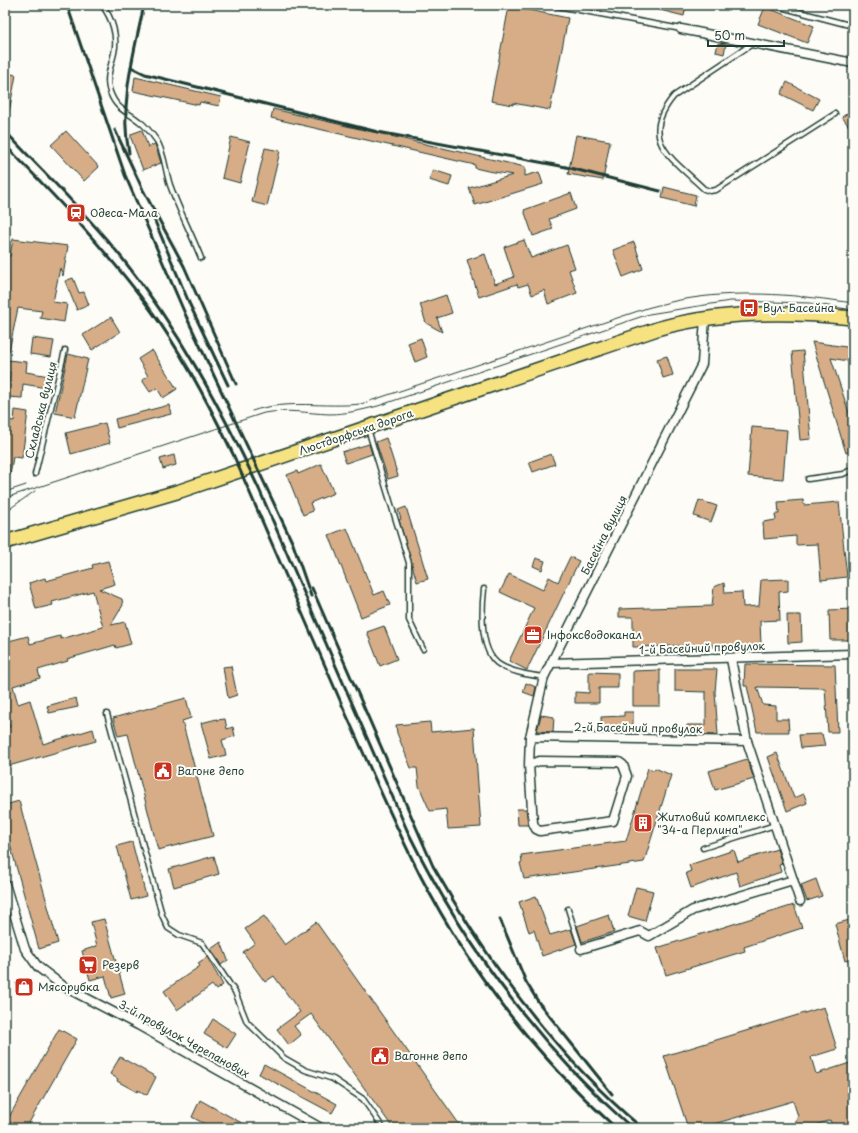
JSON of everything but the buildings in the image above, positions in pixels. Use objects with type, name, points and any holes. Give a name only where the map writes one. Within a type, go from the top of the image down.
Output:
[{"type":"main road","name":"Люстдорфська дорога","points":[[5,542],[180,491],[660,328],[689,320],[763,314],[828,315],[853,318]]},
{"type":"street","points":[[681,29],[853,63]]},
{"type":"street","name":"Басейна вулиця","points":[[529,765],[539,761],[619,762],[624,765],[627,776],[613,822],[540,831],[536,828],[533,823],[529,765],[530,737],[544,676],[702,364],[705,318]]},
{"type":"street","name":"1-й Басейний провулок","points":[[551,663],[731,659],[853,654]]},
{"type":"street","points":[[731,659],[746,741],[800,902]]},
{"type":"street","name":"2-й Басейний провулок","points":[[530,737],[746,741]]},
{"type":"street","points":[[581,949],[640,931],[649,936],[693,910],[793,880]]},
{"type":"street","name":"3-й провулок Черепанових","points":[[5,884],[25,949],[38,967],[64,986],[138,1025],[320,1128]]},
{"type":"lane","points":[[102,5],[111,19],[115,36],[115,51],[108,75],[109,90],[115,102],[123,111],[139,121],[158,142],[163,154],[169,183],[201,258]]},
{"type":"lane","points":[[552,5],[681,29]]},
{"type":"lane","points":[[773,5],[853,26]]},
{"type":"lane","points":[[754,43],[674,96],[665,107],[660,118],[658,130],[659,141],[664,150],[704,189],[710,191],[716,190],[835,114]]},
{"type":"lane","name":"Складська вулиця","points":[[35,474],[65,350]]},
{"type":"lane","points":[[368,428],[409,563],[409,620],[423,649]]},
{"type":"lane","points":[[808,480],[842,474],[853,468]]},
{"type":"lane","points":[[484,589],[481,614],[490,655],[497,663],[524,674],[544,676]]},
{"type":"lane","points":[[107,714],[162,915],[168,928],[179,935],[202,943],[235,992],[247,1022],[284,1058],[305,1070],[333,1079],[363,1100],[383,1128]]},
{"type":"lane","points":[[703,848],[775,825]]},
{"type":"lane","points":[[568,909],[581,949]]},
{"type":"tram line","points":[[252,411],[279,405],[361,404],[647,308],[692,298],[732,294],[772,294],[853,303]]},
{"type":"tram line","points":[[5,498],[264,413],[289,411],[335,414],[354,412],[378,406],[649,314],[730,301],[810,303],[853,310]]},
{"type":"tram line","points":[[5,492],[26,485]]},
{"type":"tram line","points":[[5,512],[35,491]]},
{"type":"railway","points":[[67,5],[125,175],[186,316],[293,544],[311,596]]},
{"type":"railway","points":[[129,153],[126,135],[127,97],[132,60],[144,5]]},
{"type":"railway","points":[[131,67],[145,74],[378,132],[566,167],[660,191]]},
{"type":"railway","points":[[115,130],[143,190],[184,266],[236,384]]},
{"type":"railway","points":[[5,131],[79,209],[122,258],[162,312],[197,369],[214,399],[259,489],[407,830],[452,913],[505,990],[534,1027],[597,1096],[632,1128]]},
{"type":"railway","points":[[5,145],[99,245],[134,287],[174,344],[205,398],[233,454],[382,794],[410,855],[439,910],[482,978],[506,1010],[559,1071],[616,1128]]},
{"type":"railway","points":[[154,219],[190,305],[228,385]]},
{"type":"railway","points":[[312,588],[433,866],[454,902],[501,973],[553,1039],[581,1070],[642,1128]]},
{"type":"railway","points":[[500,919],[526,982],[539,1003],[612,1094]]},
{"type":"place","name":"Одеса-Мала","points":[[76,213]]},
{"type":"place","name":"Вул. Басейна","points":[[749,308]]},
{"type":"place","name":"Інфоксводоканал","points":[[533,635]]},
{"type":"place","name":"Вагоне депо","points":[[163,771]]},
{"type":"place","name":"Житловий комплекс \"34-а Перлина\"","points":[[643,823]]},
{"type":"place","name":"Резерв","points":[[88,965]]},
{"type":"place","name":"Мясорубка","points":[[24,987]]},
{"type":"place","name":"Вагонне депо","points":[[380,1056]]}]
